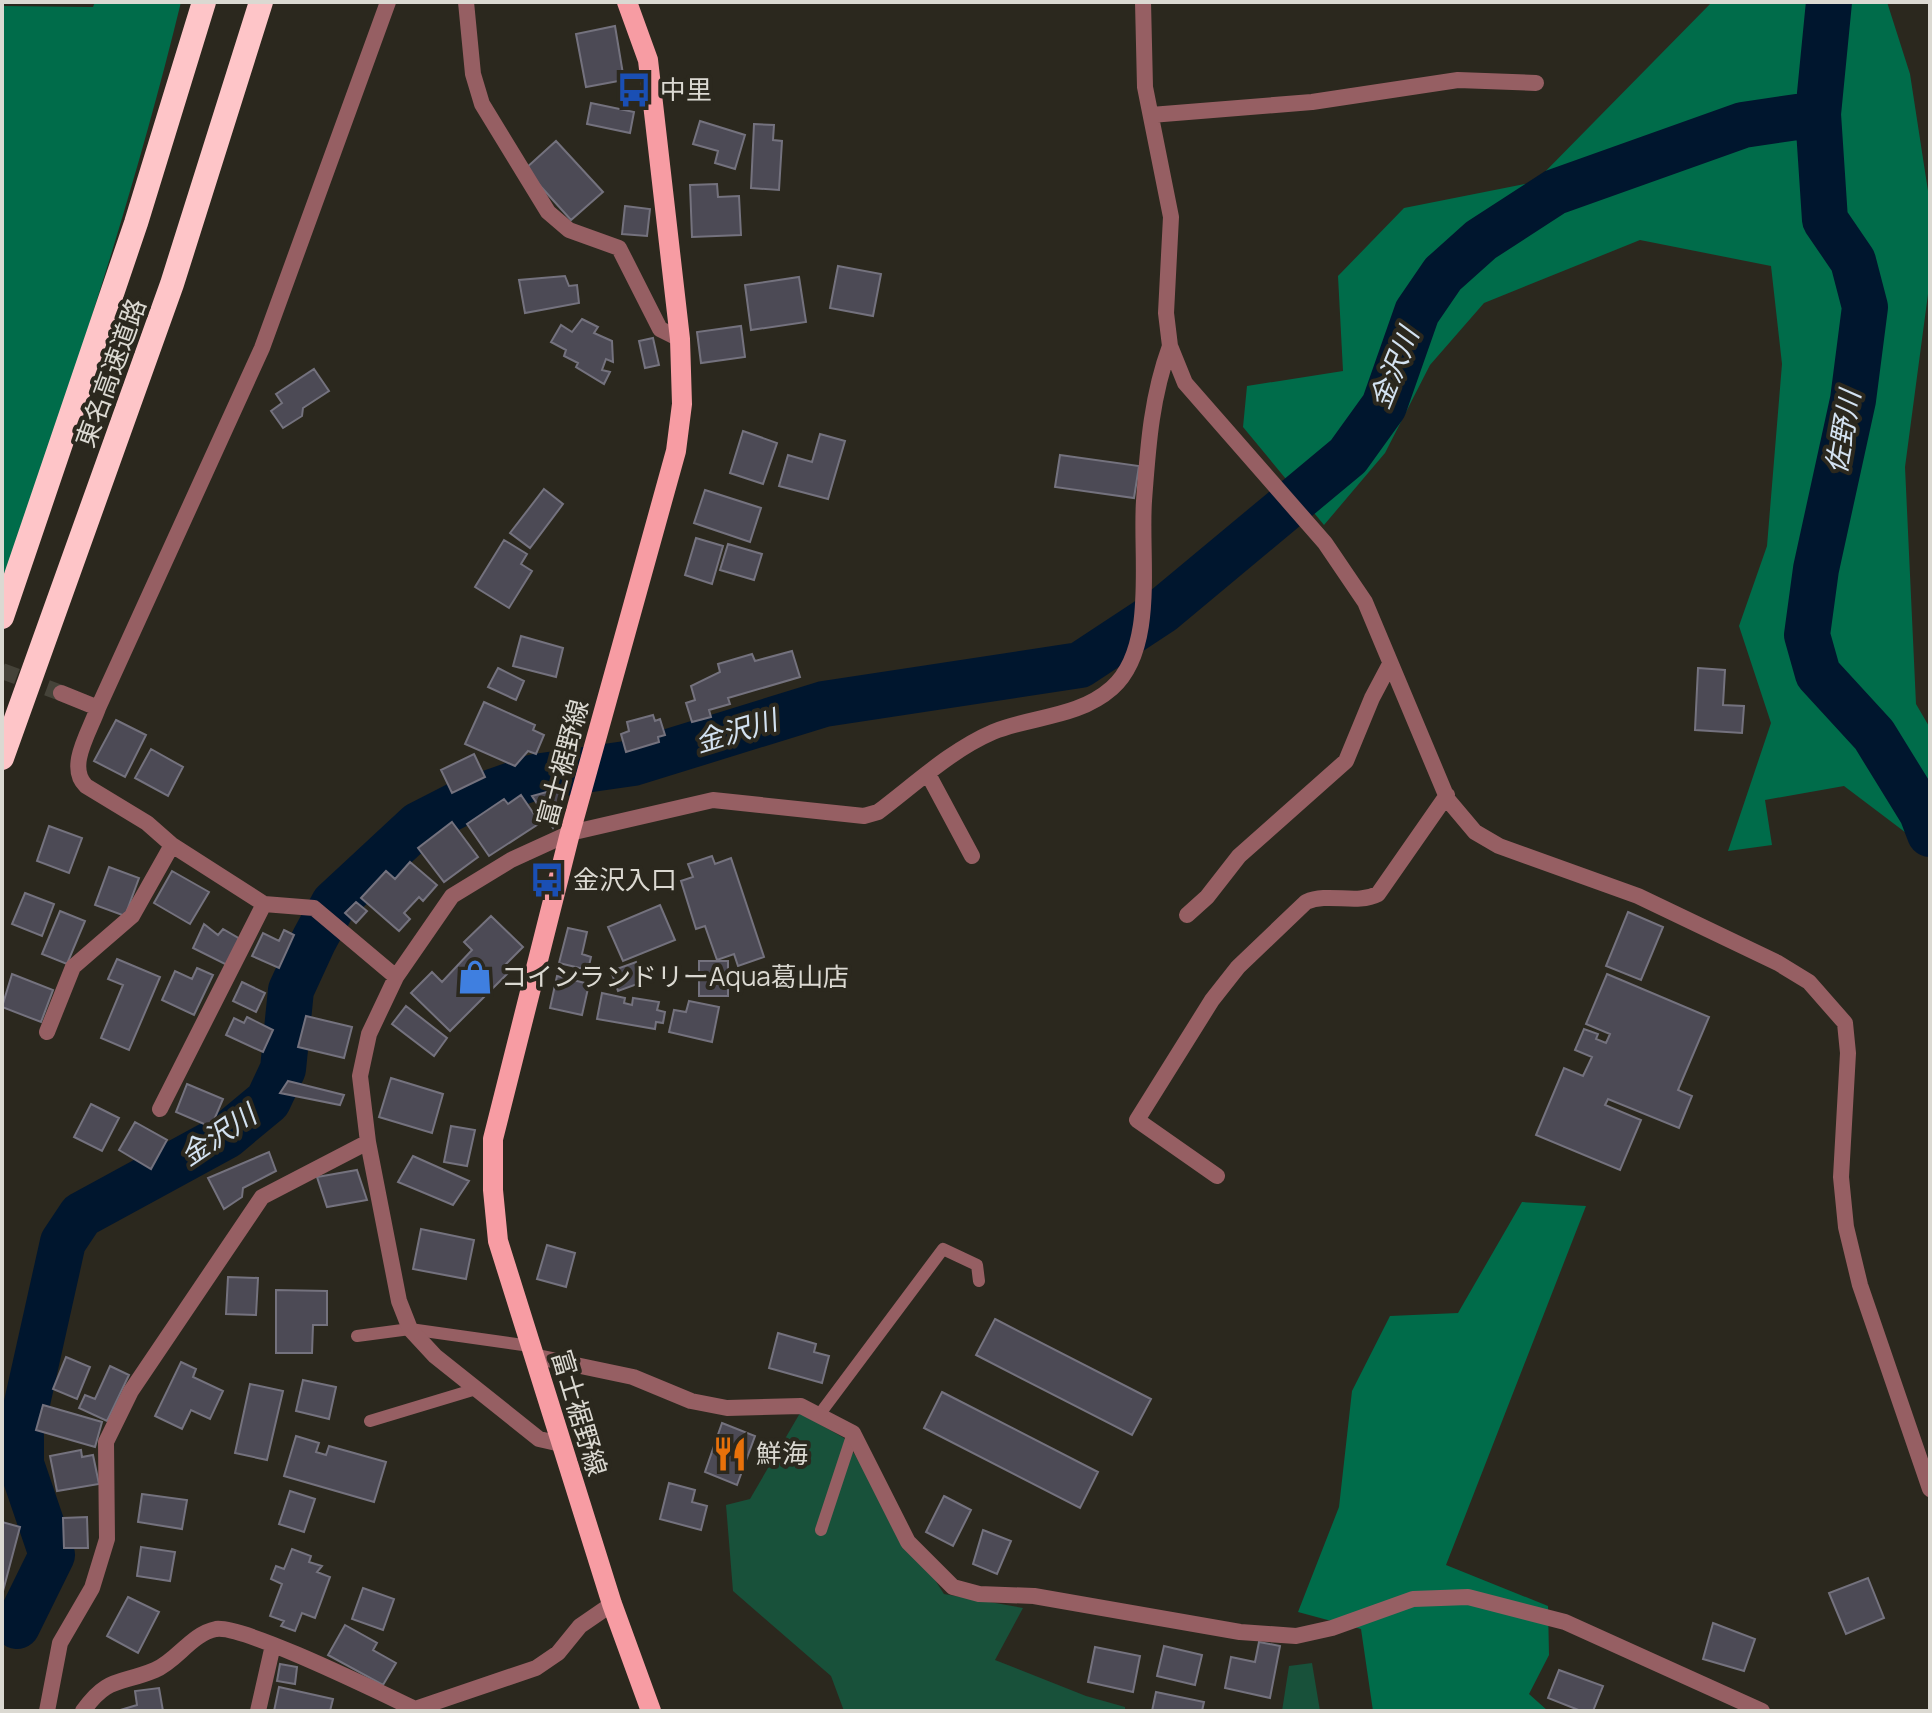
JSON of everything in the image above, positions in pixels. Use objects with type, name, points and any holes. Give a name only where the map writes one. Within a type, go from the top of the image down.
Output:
[{"type":"highway","name":"東名高速道路","points":[[2,617],[136,223],[204,2]]},
{"type":"highway","name":"東名高速道路","points":[[2,758],[172,284],[261,2]]},
{"type":"main road","name":"富士裾野線","points":[[627,2],[648,60],[680,339],[682,404],[676,451],[570,833],[493,1139],[493,1190],[498,1241],[612,1604],[651,1711]]},
{"type":"street","points":[[388,2],[262,348],[98,708],[76,768],[78,779],[264,904],[314,908],[396,977]]},
{"type":"street","points":[[466,2],[473,74],[482,104],[548,212],[569,230],[619,248],[660,329],[680,339]]},
{"type":"street","points":[[1143,2],[1145,87],[1171,217],[1166,313],[1170,346],[1185,383],[1325,543],[1365,602],[1447,795],[1475,832],[1499,846],[1638,896],[1778,963],[1809,982],[1845,1023],[1848,1053],[1841,1177],[1846,1227],[1860,1285],[1930,1489]]},
{"type":"street","points":[[1151,115],[1312,102],[1458,80],[1536,83]]},
{"type":"street","points":[[561,1444],[539,1439],[435,1356],[410,1329],[399,1301],[368,1142],[360,1076],[369,1034],[396,977],[452,896],[511,860],[570,833],[589,832],[713,800],[864,816],[878,812],[963,748],[993,732],[1048,719],[1092,702],[1113,688],[1129,668],[1137,647],[1142,608],[1144,505],[1154,389],[1170,346]]},
{"type":"street","points":[[1187,915],[1207,897],[1239,856],[1346,761],[1390,664]]},
{"type":"street","points":[[61,693],[98,708]]},
{"type":"street","points":[[928,774],[972,856]]},
{"type":"street","points":[[1217,1176],[1137,1120],[1212,1000],[1238,967],[1306,902],[1318,897],[1369,899],[1378,894],[1447,795]]},
{"type":"street","points":[[47,1032],[73,967],[132,916],[172,845]]},
{"type":"street","points":[[160,1109],[264,904]]},
{"type":"street","points":[[47,1711],[60,1643],[92,1588],[107,1539],[106,1442],[131,1391],[262,1197],[368,1142]]},
{"type":"street","points":[[532,1351],[633,1377],[691,1401],[758,1410],[801,1406],[853,1433],[908,1542],[953,1587],[979,1594],[1034,1596],[1240,1632],[1296,1636],[1332,1628],[1413,1599],[1468,1597],[1503,1603],[1565,1622],[1762,1711]]},
{"type":"street","points":[[83,1711],[98,1690],[157,1669],[203,1634],[228,1629],[273,1645],[415,1710],[536,1668],[558,1653],[580,1626],[612,1604]]},
{"type":"street","points":[[258,1711],[273,1645]]},
{"type":"lane","points":[[183,71],[197,2]]},
{"type":"lane","points":[[819,1415],[943,1249],[977,1265],[979,1281]]},
{"type":"lane","points":[[357,1336],[410,1329],[532,1351]]},
{"type":"lane","points":[[370,1421],[476,1389]]},
{"type":"lane","points":[[821,1530],[853,1433]]},
{"type":"green space","points":[[95,2],[181,2],[99,295],[2,583],[2,6],[93,7]]},
{"type":"green space","points":[[1712,2],[1887,2],[1910,74],[1930,204],[1930,279],[1905,467],[1916,704],[1930,728],[1930,851],[1844,786],[1765,800],[1772,845],[1728,851],[1771,723],[1739,626],[1767,546],[1782,364],[1771,266],[1640,240],[1484,303],[1430,365],[1385,453],[1324,525],[1243,427],[1247,386],[1343,371],[1338,276],[1404,208],[1535,182]]},
{"type":"green space","points":[[1522,1202],[1586,1206],[1446,1565],[1548,1606],[1549,1655],[1529,1694],[1548,1711],[1373,1711],[1361,1629],[1298,1612],[1339,1507],[1352,1391],[1390,1316],[1458,1313]]},
{"type":"green space","points":[[800,1413],[844,1438],[944,1594],[1023,1608],[995,1660],[1086,1696],[1125,1707],[1125,1711],[844,1711],[831,1676],[733,1591],[726,1505],[750,1499]]},
{"type":"green space","points":[[1312,1663],[1320,1711],[1282,1711],[1289,1666]]},
{"type":"building","points":[[615,26],[624,80],[586,87],[576,34]]},
{"type":"building","points":[[591,103],[634,112],[630,133],[587,124]]},
{"type":"building","points":[[700,121],[745,135],[735,169],[715,163],[718,151],[693,144]]},
{"type":"building","points":[[754,124],[774,125],[773,140],[782,141],[779,190],[751,188]]},
{"type":"building","points":[[556,141],[603,192],[571,220],[525,169]]},
{"type":"building","points":[[717,184],[718,197],[739,196],[741,235],[692,237],[690,185]]},
{"type":"building","points":[[625,206],[650,209],[647,236],[622,234]]},
{"type":"building","points":[[838,266],[881,274],[873,316],[830,308]]},
{"type":"building","points":[[565,276],[569,286],[577,285],[579,303],[525,313],[519,280]]},
{"type":"building","points":[[799,277],[806,322],[751,330],[745,285]]},
{"type":"building","points":[[582,319],[598,327],[594,333],[612,341],[613,362],[606,359],[602,370],[610,372],[604,384],[576,367],[578,363],[564,356],[566,350],[551,342],[561,325],[572,332]]},
{"type":"building","points":[[741,326],[745,357],[701,363],[697,332]]},
{"type":"building","points":[[653,338],[659,365],[645,368],[639,341]]},
{"type":"building","points":[[314,369],[329,391],[303,408],[302,416],[283,428],[271,411],[282,403],[276,394]]},
{"type":"building","points":[[743,431],[777,443],[763,484],[730,473]]},
{"type":"building","points":[[820,434],[845,441],[828,499],[779,486],[788,455],[812,462]]},
{"type":"building","points":[[1060,455],[1139,466],[1134,498],[1055,487]]},
{"type":"building","points":[[544,489],[563,504],[530,548],[510,533]]},
{"type":"building","points":[[705,490],[761,508],[750,542],[694,523]]},
{"type":"building","points":[[696,538],[723,546],[712,584],[685,575]]},
{"type":"building","points":[[504,540],[527,554],[521,564],[532,571],[509,608],[475,587]]},
{"type":"building","points":[[728,544],[762,554],[754,580],[720,570]]},
{"type":"building","points":[[521,636],[563,648],[556,677],[513,666]]},
{"type":"building","points":[[792,651],[800,677],[728,698],[730,704],[709,710],[711,717],[692,722],[686,703],[695,700],[691,686],[720,672],[718,664],[752,654],[755,661]]},
{"type":"building","points":[[498,668],[524,681],[516,700],[488,687]]},
{"type":"building","points":[[1698,668],[1725,670],[1723,705],[1744,706],[1742,733],[1695,730]]},
{"type":"building","points":[[484,702],[535,725],[533,730],[544,735],[536,754],[528,751],[515,766],[465,744]]},
{"type":"building","points":[[653,715],[655,721],[660,719],[665,735],[658,737],[659,742],[626,752],[621,734],[629,731],[627,722]]},
{"type":"building","points":[[116,720],[146,735],[125,777],[94,761]]},
{"type":"building","points":[[151,749],[183,767],[168,796],[135,778]]},
{"type":"building","points":[[474,754],[485,777],[452,793],[441,770]]},
{"type":"building","points":[[561,788],[564,810],[553,828],[532,796]]},
{"type":"building","points":[[521,795],[540,823],[489,856],[467,824],[504,799],[508,804]]},
{"type":"building","points":[[452,822],[478,857],[444,882],[418,848]]},
{"type":"building","points":[[49,826],[82,838],[69,873],[37,861]]},
{"type":"building","points":[[712,856],[715,864],[731,858],[764,957],[738,966],[734,954],[717,960],[705,926],[696,929],[681,881],[693,877],[688,864]]},
{"type":"building","points":[[410,862],[437,885],[423,901],[419,897],[404,913],[410,919],[399,931],[361,898],[386,871],[395,879]]},
{"type":"building","points":[[109,867],[139,878],[125,916],[95,905]]},
{"type":"building","points":[[172,871],[209,892],[190,924],[154,903]]},
{"type":"building","points":[[25,893],[54,904],[42,936],[12,924]]},
{"type":"building","points":[[356,902],[367,911],[356,923],[345,913]]},
{"type":"building","points":[[660,905],[675,940],[623,961],[608,927]]},
{"type":"building","points":[[60,911],[85,921],[67,964],[42,954]]},
{"type":"building","points":[[1628,912],[1663,927],[1641,980],[1606,966]]},
{"type":"building","name":"コインランドリーAqua葛山店","points":[[491,916],[523,947],[506,964],[511,970],[450,1031],[411,993],[432,972],[442,982],[472,950],[464,942]]},
{"type":"building","points":[[204,924],[218,935],[223,929],[240,939],[227,965],[193,948]]},
{"type":"building","points":[[568,928],[587,932],[582,954],[591,957],[588,970],[559,963]]},
{"type":"building","points":[[284,930],[294,935],[279,968],[252,956],[263,933],[279,941]]},
{"type":"building","points":[[117,959],[160,977],[129,1050],[101,1038],[123,985],[108,979]]},
{"type":"building","points":[[699,961],[728,961],[728,996],[699,996]]},
{"type":"building","points":[[636,962],[643,982],[618,991],[611,971]]},
{"type":"building","points":[[197,968],[213,975],[194,1015],[162,1000],[175,971],[192,979]]},
{"type":"building","points":[[12,974],[53,990],[41,1022],[2,1007]]},
{"type":"building","points":[[1607,974],[1709,1017],[1678,1090],[1692,1096],[1679,1128],[1608,1099],[1605,1105],[1641,1120],[1620,1170],[1536,1135],[1564,1068],[1583,1076],[1592,1057],[1575,1050],[1584,1029],[1598,1034],[1596,1039],[1606,1043],[1610,1034],[1586,1024]]},
{"type":"building","points":[[557,976],[589,984],[582,1015],[550,1008]]},
{"type":"building","points":[[242,982],[265,993],[256,1012],[233,1001]]},
{"type":"building","points":[[602,993],[625,998],[624,1003],[632,1005],[633,998],[659,1002],[657,1010],[665,1012],[663,1023],[656,1022],[655,1029],[597,1019]]},
{"type":"building","points":[[689,1001],[719,1007],[712,1042],[669,1032],[674,1010],[686,1012]]},
{"type":"building","points":[[406,1006],[447,1038],[434,1056],[392,1024]]},
{"type":"building","points":[[306,1016],[352,1027],[344,1058],[298,1047]]},
{"type":"building","points":[[247,1017],[273,1030],[263,1052],[226,1035],[234,1018],[244,1023]]},
{"type":"building","points":[[391,1078],[443,1094],[432,1133],[379,1117]]},
{"type":"building","points":[[288,1081],[344,1095],[340,1105],[280,1093]]},
{"type":"building","points":[[187,1084],[223,1099],[211,1127],[176,1112]]},
{"type":"building","points":[[91,1104],[119,1118],[102,1151],[74,1137]]},
{"type":"building","points":[[135,1122],[167,1140],[151,1169],[119,1150]]},
{"type":"building","points":[[451,1126],[475,1130],[467,1166],[444,1162]]},
{"type":"building","points":[[269,1152],[276,1171],[243,1188],[242,1197],[224,1209],[208,1178]]},
{"type":"building","points":[[413,1156],[469,1181],[453,1205],[398,1182]]},
{"type":"building","points":[[357,1170],[367,1200],[327,1207],[317,1177]]},
{"type":"building","points":[[421,1229],[474,1240],[466,1279],[413,1269]]},
{"type":"building","points":[[547,1245],[575,1253],[566,1287],[537,1279]]},
{"type":"building","points":[[228,1277],[258,1278],[256,1315],[226,1314]]},
{"type":"building","points":[[276,1290],[327,1291],[327,1325],[313,1325],[312,1353],[276,1353]]},
{"type":"building","points":[[995,1319],[1151,1399],[1132,1435],[976,1355]]},
{"type":"building","points":[[778,1333],[816,1344],[814,1352],[829,1356],[822,1383],[769,1368]]},
{"type":"building","points":[[66,1357],[90,1367],[77,1399],[53,1389]]},
{"type":"building","points":[[181,1362],[196,1369],[193,1377],[223,1391],[210,1419],[191,1410],[182,1429],[155,1416]]},
{"type":"building","points":[[110,1366],[129,1375],[107,1421],[79,1408],[85,1395],[95,1399]]},
{"type":"building","points":[[303,1380],[336,1387],[329,1419],[296,1411]]},
{"type":"building","points":[[250,1384],[283,1391],[267,1460],[235,1453]]},
{"type":"building","points":[[942,1392],[1098,1472],[1080,1508],[924,1428]]},
{"type":"building","points":[[43,1405],[102,1422],[95,1447],[36,1430]]},
{"type":"building","name":"鮮海","points":[[722,1423],[755,1436],[737,1485],[705,1472]]},
{"type":"building","points":[[296,1436],[319,1443],[316,1452],[326,1455],[329,1446],[386,1462],[374,1502],[284,1476]]},
{"type":"building","points":[[81,1450],[82,1457],[93,1455],[99,1484],[57,1491],[50,1456]]},
{"type":"building","points":[[669,1483],[695,1490],[692,1502],[707,1506],[701,1530],[660,1519]]},
{"type":"building","points":[[290,1491],[315,1499],[304,1532],[279,1524]]},
{"type":"building","points":[[142,1494],[187,1500],[182,1529],[138,1522]]},
{"type":"building","points":[[944,1496],[971,1510],[953,1546],[926,1532]]},
{"type":"building","points":[[87,1517],[88,1548],[64,1548],[63,1518]]},
{"type":"building","points":[[2,1522],[20,1527],[3,1591],[2,1591]]},
{"type":"building","points":[[983,1530],[1011,1541],[997,1574],[973,1564]]},
{"type":"building","points":[[141,1547],[175,1552],[170,1581],[137,1576]]},
{"type":"building","points":[[292,1549],[311,1556],[309,1562],[322,1566],[317,1572],[330,1577],[315,1618],[302,1613],[295,1631],[281,1626],[284,1621],[270,1616],[282,1584],[271,1579],[276,1566],[284,1569]]},
{"type":"building","points":[[1868,1578],[1884,1618],[1846,1634],[1829,1593]]},
{"type":"building","points":[[363,1588],[394,1599],[383,1630],[352,1619]]},
{"type":"building","points":[[128,1597],[159,1612],[138,1653],[107,1636]]},
{"type":"building","points":[[1713,1623],[1755,1639],[1744,1671],[1703,1659]]},
{"type":"building","points":[[345,1625],[377,1643],[373,1650],[396,1663],[383,1685],[328,1655]]},
{"type":"building","points":[[1259,1642],[1280,1646],[1270,1698],[1225,1688],[1231,1657],[1255,1662]]},
{"type":"building","points":[[1164,1646],[1202,1655],[1195,1685],[1157,1676]]},
{"type":"building","points":[[1095,1647],[1140,1656],[1133,1692],[1088,1682]]},
{"type":"building","points":[[280,1664],[297,1667],[295,1684],[277,1681]]},
{"type":"building","points":[[1559,1670],[1603,1686],[1593,1711],[1581,1711],[1548,1698]]},
{"type":"building","points":[[279,1687],[333,1699],[330,1711],[274,1711]]},
{"type":"building","points":[[159,1688],[163,1711],[117,1711],[137,1705],[135,1691]]},
{"type":"building","points":[[1156,1692],[1204,1702],[1202,1711],[1152,1711]]},
{"type":"waterway","name":"佐野川","points":[[1829,2],[1818,114],[1825,220],[1853,261],[1865,307],[1853,400],[1816,569],[1807,635],[1818,674],[1874,735],[1922,813],[1930,834]]},
{"type":"waterway","name":"金沢川","points":[[17,1626],[52,1555],[21,1464],[21,1430],[63,1242],[81,1215],[226,1136],[268,1101],[283,1069],[291,990],[334,903],[418,825],[461,803],[535,777],[633,763],[824,704],[1080,665],[1162,611],[1348,456],[1384,406],[1417,312],[1443,274],[1481,240],[1555,192],[1743,125],[1818,114]]},
{"type":"tunnel","points":[[2,671],[61,693]]},
{"type":"place","name":"中里","points":[[634,90]]},
{"type":"place","name":"金沢入口","points":[[547,880]]},
{"type":"place","name":"コインランドリーAqua葛山店","points":[[475,977]]},
{"type":"place","name":"鮮海","points":[[730,1454]]}]
